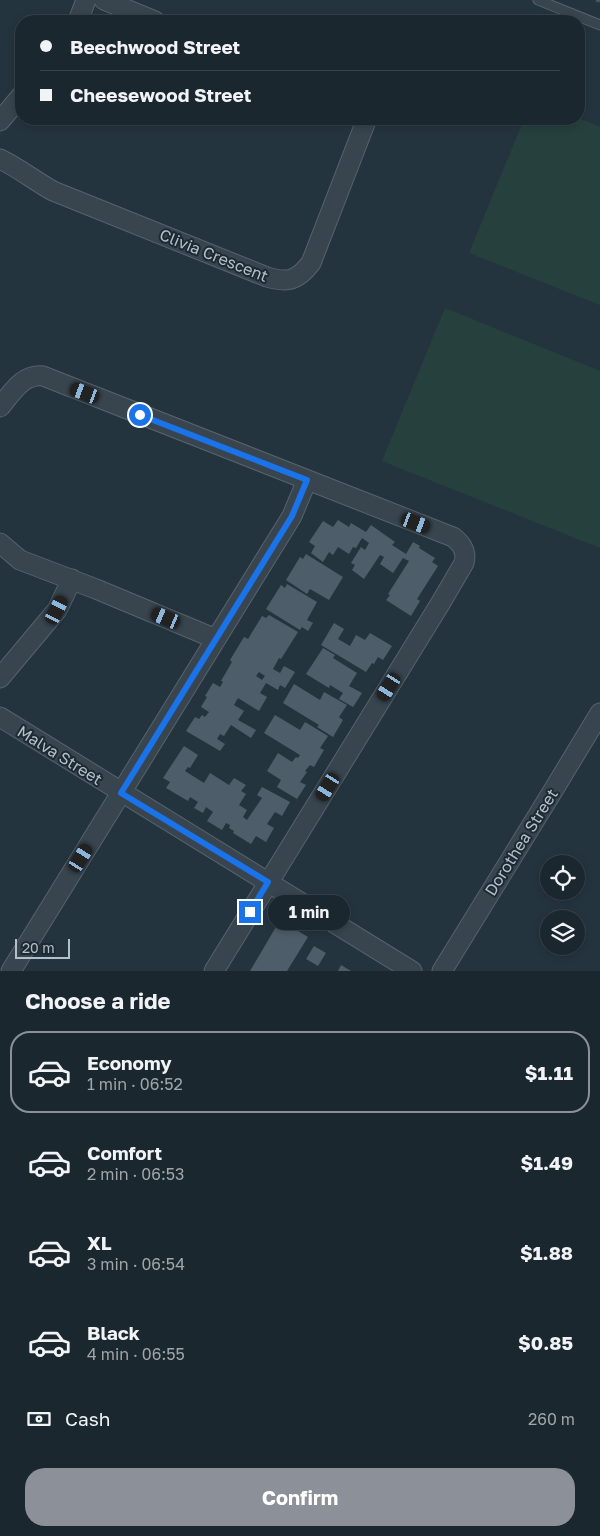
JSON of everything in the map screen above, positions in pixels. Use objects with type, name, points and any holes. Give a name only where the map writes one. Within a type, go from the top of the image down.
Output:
[{"type":"street","points":[[80,15],[86,0]]},
{"type":"street","points":[[104,0],[140,15]]},
{"type":"street","points":[[0,121],[15,103]]},
{"type":"street","name":"Clivia Crescent","points":[[0,159],[53,191],[267,277],[282,281],[294,279],[304,273],[310,263],[363,125]]},
{"type":"street","points":[[0,407],[22,381],[32,376],[43,376],[453,537],[463,548],[464,563],[440,604],[214,971]]},
{"type":"street","points":[[11,971],[292,516],[307,480]]},
{"type":"street","points":[[0,542],[20,560],[72,579],[216,639]]},
{"type":"street","points":[[0,678],[57,610],[72,579]]},
{"type":"street","name":"Dorothea Street","points":[[442,971],[600,713]]},
{"type":"street","name":"Malva Street","points":[[0,717],[412,971]]},
{"type":"lane","points":[[538,0],[575,15]]},
{"type":"lane","points":[[585,19],[600,25]]},
{"type":"path","points":[[596,0],[600,2]]},
{"type":"green space","points":[[585,121],[600,127],[600,305],[469,253],[522,125],[585,125]]},
{"type":"green space","points":[[445,308],[600,371],[600,548],[382,461]]},
{"type":"building","points":[[338,520],[349,527],[351,523],[366,532],[371,525],[395,542],[392,545],[406,554],[413,542],[435,558],[432,562],[438,566],[417,599],[420,601],[411,616],[386,600],[409,561],[403,558],[393,573],[380,564],[384,557],[380,555],[364,579],[352,570],[355,565],[351,563],[361,547],[365,550],[369,543],[362,538],[356,548],[353,547],[349,554],[338,547],[333,555],[329,552],[323,562],[311,553],[315,546],[309,542],[323,521],[333,527]]},
{"type":"building","points":[[306,554],[343,577],[329,600],[310,589],[307,594],[286,580],[300,557],[303,559]]},
{"type":"building","points":[[287,584],[317,602],[307,620],[313,623],[308,631],[302,627],[300,630],[266,609],[281,585],[285,588]]},
{"type":"building","points":[[269,615],[298,632],[273,669],[280,673],[284,666],[295,672],[285,688],[280,685],[278,690],[266,683],[260,693],[267,697],[259,711],[238,698],[234,705],[244,711],[238,720],[256,730],[251,738],[231,725],[224,736],[220,734],[217,739],[225,744],[220,751],[186,731],[195,717],[199,719],[202,715],[205,717],[209,712],[201,707],[207,697],[205,696],[213,683],[220,687],[223,682],[221,681],[232,662],[230,660],[244,637],[248,639],[262,616],[266,618]],"holes":[[[259,672],[265,676],[262,680],[256,676]]]},
{"type":"building","points":[[334,623],[344,629],[338,639],[350,646],[356,635],[365,640],[370,633],[392,646],[383,660],[378,657],[366,672],[321,645]]},
{"type":"building","points":[[323,648],[335,655],[333,658],[357,673],[349,686],[362,693],[353,707],[339,699],[343,693],[330,685],[329,688],[306,674]]},
{"type":"building","points":[[294,684],[320,700],[324,692],[347,705],[339,717],[343,720],[333,737],[317,727],[319,725],[283,703]]},
{"type":"building","points":[[275,715],[300,730],[305,722],[328,736],[320,748],[324,750],[314,767],[310,765],[305,771],[307,772],[300,782],[306,785],[297,799],[277,787],[281,780],[267,771],[278,753],[292,762],[300,755],[264,733]]},
{"type":"building","points":[[184,746],[198,755],[190,768],[188,767],[185,771],[204,783],[210,773],[229,785],[234,778],[246,785],[241,791],[246,794],[239,805],[247,810],[243,817],[247,820],[262,798],[257,795],[262,787],[290,802],[282,816],[275,812],[267,824],[274,828],[266,842],[256,836],[251,844],[233,833],[234,831],[229,828],[230,825],[226,823],[222,830],[207,821],[213,812],[206,807],[203,813],[194,808],[198,802],[190,797],[188,801],[166,788],[170,782],[163,778]]},
{"type":"building","points":[[280,920],[308,937],[287,971],[250,971]]},
{"type":"building","points":[[314,946],[326,953],[318,966],[306,959]]},
{"type":"building","points":[[341,965],[351,971],[338,971]]},
{"type":"route","points":[[140,415],[307,480],[292,516],[121,793],[268,882],[250,912]]}]
